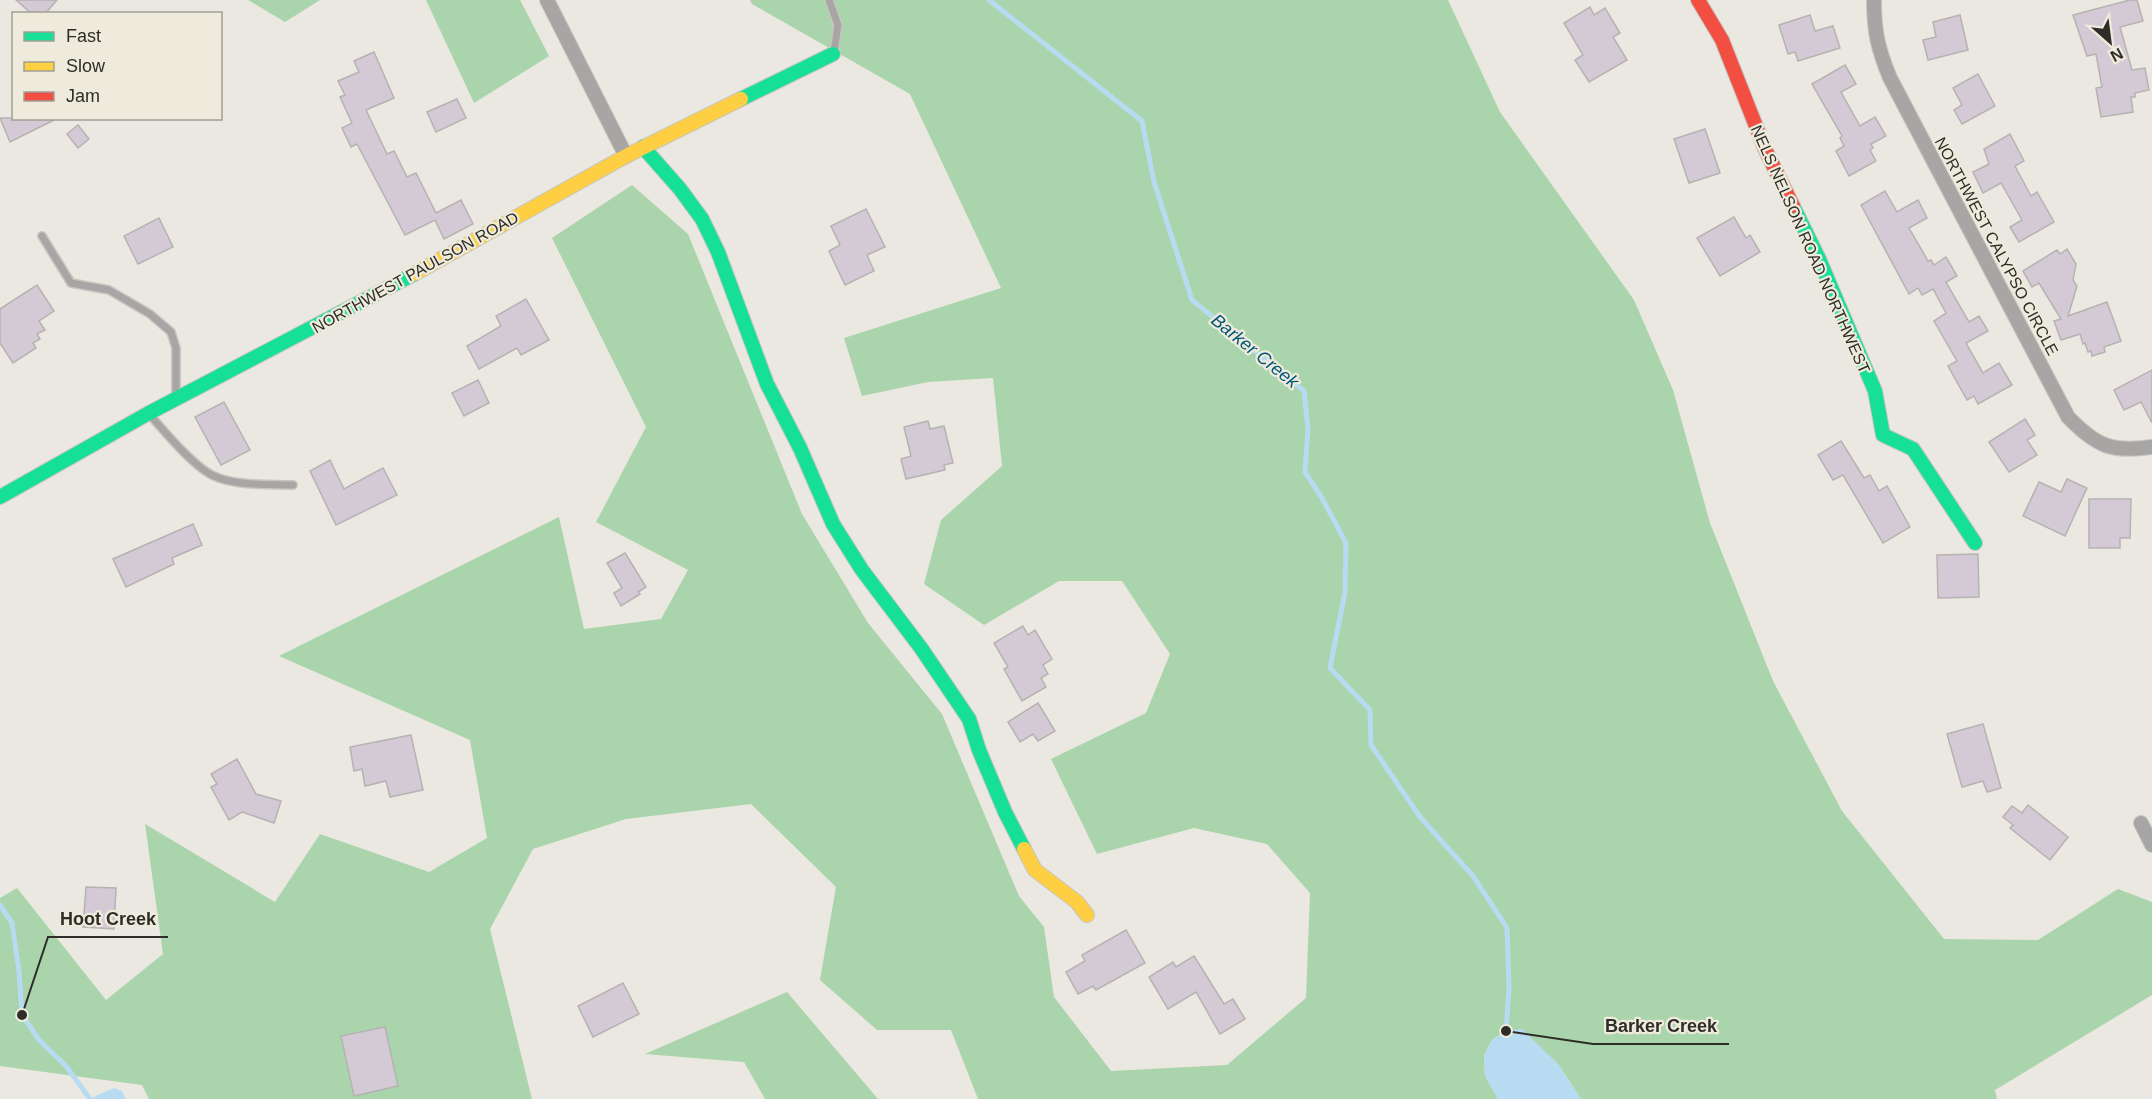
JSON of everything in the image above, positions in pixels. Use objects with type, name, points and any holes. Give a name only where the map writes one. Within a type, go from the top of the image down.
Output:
[{"type":"street","points":[[546,0],[626,156]]},
{"type":"street","name":"NELS NELSON ROAD NORTHWEST","points":[[1698,0],[1722,40],[1766,149],[1819,259],[1875,391],[1883,435],[1913,449],[1975,543]]},
{"type":"street","name":"NORTHWEST CALYPSO CIRCLE","points":[[1874,0],[1874,25],[1878,50],[1890,78],[2068,417],[2084,433],[2100,444],[2129,451],[2152,447]]},
{"type":"street","name":"NORTHWEST PAULSON ROAD","points":[[0,498],[149,413],[383,291],[626,156],[833,54]]},
{"type":"street","points":[[643,147],[680,189],[702,219],[718,252],[767,384],[800,448],[833,524],[862,570],[933,665],[969,719],[979,750],[1005,812],[1035,870],[1077,902],[1087,915]]},
{"type":"street","points":[[2140,823],[2152,845]]},
{"type":"lane","points":[[829,0],[838,25],[833,54]]},
{"type":"lane","points":[[42,236],[71,283],[109,290],[150,314],[171,332],[176,348],[176,399]]},
{"type":"lane","points":[[149,413],[183,451],[213,476],[231,481],[293,485]]},
{"type":"green space","points":[[248,0],[320,0],[285,22]]},
{"type":"green space","points":[[426,0],[520,0],[549,56],[474,103]]},
{"type":"green space","points":[[750,0],[1448,0],[1500,112],[1634,300],[1673,390],[1710,523],[1773,681],[1842,811],[1944,939],[2038,940],[2118,889],[2152,902],[2152,995],[1995,1090],[1997,1099],[1581,1099],[1558,1064],[1522,1030],[1506,1031],[1492,1040],[1484,1056],[1485,1076],[1498,1099],[978,1099],[951,1030],[877,1030],[820,980],[836,887],[751,804],[626,819],[533,849],[490,929],[532,1099],[149,1099],[142,1085],[0,1066],[0,898],[17,888],[106,1000],[163,954],[145,824],[275,902],[320,834],[429,872],[487,838],[470,740],[279,656],[559,517],[584,629],[661,619],[688,570],[596,522],[646,427],[552,238],[632,185],[688,234],[802,514],[868,623],[942,714],[1019,896],[1044,927],[1054,997],[1111,1071],[1227,1065],[1306,998],[1310,893],[1267,844],[1194,828],[1097,854],[1051,759],[1146,713],[1170,654],[1122,581],[1059,581],[984,625],[924,584],[941,520],[1002,466],[993,378],[928,382],[862,396],[844,338],[1001,288],[910,94],[752,4]]},
{"type":"green space","points":[[787,992],[878,1099],[765,1099],[744,1062],[645,1054]]},
{"type":"water","points":[[1522,1029],[1558,1064],[1581,1099],[1498,1099],[1485,1076],[1484,1056],[1492,1040],[1506,1031]]},
{"type":"water","points":[[114,1088],[122,1091],[126,1099],[89,1099]]},
{"type":"building","points":[[16,0],[57,0],[47,12],[30,12]]},
{"type":"building","points":[[2137,0],[2143,21],[2120,27],[2132,70],[2145,68],[2149,90],[2135,93],[2135,97],[2131,97],[2133,112],[2101,117],[2096,88],[2102,87],[2096,54],[2087,56],[2073,15]]},
{"type":"building","points":[[1590,7],[1594,15],[1605,8],[1620,33],[1613,37],[1627,60],[1589,82],[1575,60],[1583,55],[1564,23]]},
{"type":"building","points":[[1810,15],[1815,31],[1833,26],[1840,48],[1798,61],[1795,52],[1788,54],[1779,25]]},
{"type":"building","points":[[1960,15],[1968,50],[1928,60],[1923,40],[1936,37],[1933,22]]},
{"type":"building","points":[[374,52],[394,98],[366,110],[387,154],[394,151],[407,177],[416,173],[436,213],[461,200],[473,224],[444,239],[435,220],[405,235],[357,144],[351,147],[342,128],[352,123],[340,97],[345,95],[338,81],[359,72],[354,61]]},
{"type":"building","points":[[1845,65],[1856,84],[1841,92],[1860,126],[1875,117],[1886,136],[1871,144],[1873,148],[1870,150],[1876,161],[1849,176],[1836,151],[1844,146],[1840,138],[1842,136],[1812,84]]},
{"type":"building","points":[[1978,74],[1995,106],[1962,124],[1954,110],[1962,105],[1953,88]]},
{"type":"building","points":[[457,99],[466,118],[436,132],[427,112]]},
{"type":"building","points":[[0,118],[54,120],[10,142]]},
{"type":"building","points":[[78,125],[89,139],[78,148],[67,134]]},
{"type":"building","points":[[1705,129],[1720,173],[1689,183],[1674,139]]},
{"type":"building","points":[[2010,134],[2024,161],[2015,166],[2031,196],[2037,192],[2054,222],[2019,242],[2010,227],[2022,220],[2001,183],[1983,193],[1973,172],[1989,164],[1984,149]]},
{"type":"building","points":[[1885,191],[1897,212],[1918,200],[1927,218],[1909,228],[1928,261],[1931,260],[1934,265],[1946,257],[1957,276],[1946,282],[1969,322],[1979,316],[1988,331],[1966,343],[1983,373],[1999,363],[2012,385],[1978,404],[1974,396],[1967,400],[1948,366],[1957,361],[1934,321],[1946,313],[1933,289],[1922,295],[1918,288],[1909,294],[1861,205]]},
{"type":"building","points":[[866,209],[885,247],[867,255],[874,271],[845,285],[829,251],[840,245],[831,226]]},
{"type":"building","points":[[1734,217],[1746,238],[1750,235],[1760,252],[1720,276],[1697,238]]},
{"type":"building","points":[[159,218],[173,247],[138,264],[124,236]]},
{"type":"building","points":[[2067,249],[2076,264],[2073,280],[2077,286],[2068,316],[2107,302],[2121,341],[2104,347],[2105,352],[2092,356],[2085,343],[2083,344],[2080,334],[2061,340],[2054,321],[2061,319],[2039,283],[2032,287],[2023,271],[2057,250],[2060,254]]},
{"type":"building","points":[[37,285],[54,311],[39,321],[45,330],[37,334],[40,339],[33,343],[36,348],[13,363],[0,343],[0,309]]},
{"type":"building","points":[[526,299],[549,340],[521,355],[517,348],[479,369],[467,346],[501,326],[496,316]]},
{"type":"building","points":[[2152,370],[2152,423],[2141,402],[2124,410],[2114,390]]},
{"type":"building","points":[[478,380],[489,403],[464,416],[452,393]]},
{"type":"building","points":[[224,402],[250,450],[221,465],[195,417]]},
{"type":"building","points":[[2025,419],[2035,435],[2027,440],[2037,455],[2009,472],[1989,442]]},
{"type":"building","points":[[928,421],[930,429],[944,426],[953,463],[944,465],[945,470],[906,479],[901,459],[911,456],[904,427]]},
{"type":"building","points":[[1841,441],[1864,478],[1870,475],[1879,491],[1887,486],[1910,527],[1883,543],[1843,475],[1833,480],[1818,455]]},
{"type":"building","points":[[330,460],[344,489],[383,468],[397,495],[336,525],[310,471]]},
{"type":"building","points":[[2067,479],[2087,488],[2065,536],[2023,516],[2039,482],[2061,492]]},
{"type":"building","points":[[2089,499],[2131,499],[2130,538],[2120,538],[2120,548],[2089,548]]},
{"type":"building","points":[[193,524],[202,545],[172,558],[174,564],[126,587],[113,559]]},
{"type":"building","points":[[625,553],[646,587],[638,592],[640,594],[621,606],[614,593],[622,588],[607,563]]},
{"type":"building","points":[[1978,554],[1979,597],[1938,598],[1937,555]]},
{"type":"building","points":[[1023,626],[1028,635],[1035,630],[1052,659],[1043,665],[1048,674],[1041,678],[1046,687],[1022,701],[1004,669],[1008,667],[994,643]]},
{"type":"building","points":[[1038,703],[1055,731],[1038,741],[1033,734],[1020,742],[1008,722]]},
{"type":"building","points":[[1983,724],[2001,788],[1987,792],[1983,781],[1962,787],[1947,734]]},
{"type":"building","points":[[411,735],[423,790],[390,797],[386,781],[365,786],[362,769],[354,771],[350,747]]},
{"type":"building","points":[[237,759],[256,794],[281,801],[274,823],[242,812],[229,820],[211,787],[217,784],[211,774]]},
{"type":"building","points":[[2028,805],[2068,837],[2050,860],[2010,828],[2013,825],[2003,817],[2012,806],[2022,813]]},
{"type":"building","points":[[86,887],[116,888],[114,929],[83,927]]},
{"type":"building","points":[[1126,930],[1145,963],[1096,990],[1093,986],[1078,994],[1066,972],[1085,961],[1082,955]]},
{"type":"building","points":[[1194,956],[1224,1004],[1233,999],[1245,1019],[1220,1034],[1196,992],[1168,1009],[1149,977],[1173,962],[1176,967]]},
{"type":"building","points":[[623,983],[639,1014],[593,1037],[578,1006]]},
{"type":"building","points":[[385,1027],[398,1086],[354,1096],[341,1036]]},
{"type":"waterway","name":"Barker Creek","points":[[989,0],[1142,121],[1154,182],[1192,300],[1304,391],[1308,428],[1305,472],[1346,543],[1345,592],[1330,668],[1370,710],[1371,745],[1420,817],[1473,876],[1507,928],[1509,987],[1506,1031],[1509,1036]]},
{"type":"waterway","points":[[0,905],[12,923],[22,1015],[39,1040],[66,1066],[90,1099]]},
{"type":"traffic: fast","points":[[741,99],[833,54]]},
{"type":"traffic: fast","points":[[643,147],[680,189],[702,219],[718,252],[767,384],[800,448],[833,524],[862,570],[921,648],[969,719],[979,750],[1005,812],[1024,849]]},
{"type":"traffic: fast","points":[[1793,206],[1819,259],[1875,391],[1883,435],[1913,449],[1975,543]]},
{"type":"traffic: fast","points":[[0,497],[149,413],[414,274]]},
{"type":"traffic: slow","points":[[414,274],[626,156],[741,99]]},
{"type":"traffic: slow","points":[[1024,849],[1035,870],[1077,902],[1087,915]]},
{"type":"traffic: jam","points":[[1698,0],[1722,40],[1765,149],[1793,206]]},
{"type":"place","name":"Hoot Creek","points":[[22,1015]]},
{"type":"place","name":"Barker Creek","points":[[1506,1031]]}]
